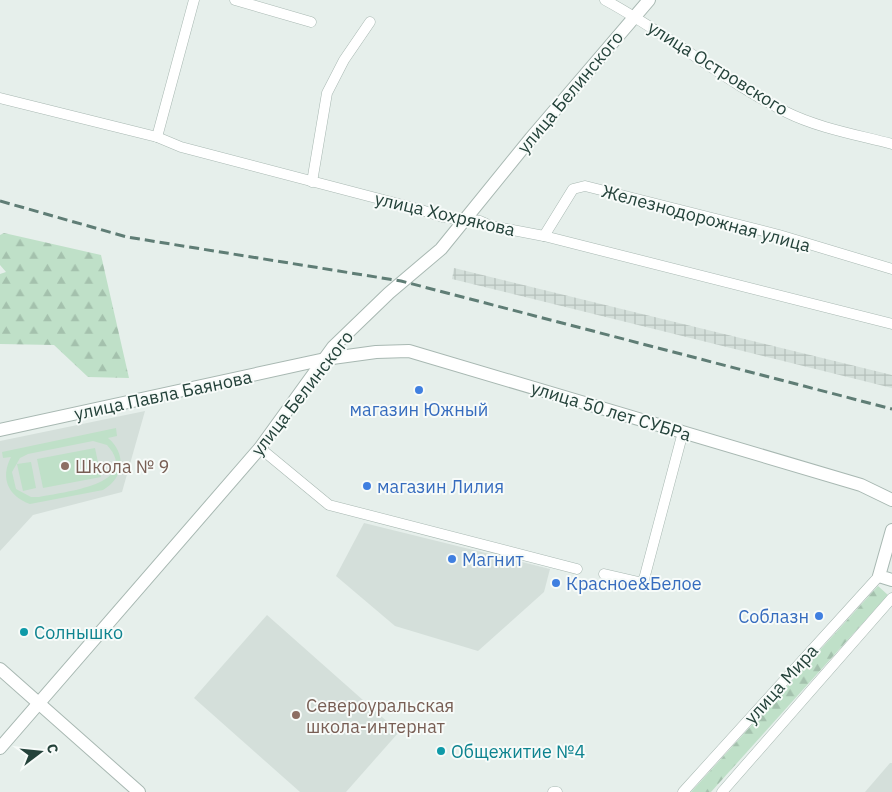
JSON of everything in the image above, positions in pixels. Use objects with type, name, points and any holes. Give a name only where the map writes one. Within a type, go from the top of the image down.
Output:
[{"type":"street","points":[[158,137],[194,0]]},
{"type":"street","points":[[235,0],[311,22]]},
{"type":"street","name":"улица Островского","points":[[605,0],[635,16],[700,61],[788,113],[892,144]]},
{"type":"street","name":"улица Белинского","points":[[0,748],[260,448],[333,347],[389,293],[441,249],[531,138],[649,0]]},
{"type":"street","points":[[312,182],[327,93],[344,60],[370,22]]},
{"type":"street","name":"улица Хохрякова","points":[[0,98],[158,137],[181,147],[443,217],[544,236],[892,324]]},
{"type":"street","name":"Железнодорожная улица","points":[[544,236],[573,190],[585,186],[779,235],[892,268]]},
{"type":"street","name":"улица 50 лет СУБРа","points":[[325,360],[376,352],[409,351],[861,485],[892,500]]},
{"type":"street","name":"улица Павла Баянова","points":[[0,430],[325,360]]},
{"type":"street","points":[[604,574],[643,583],[683,432]]},
{"type":"street","points":[[260,448],[329,505],[577,569]]},
{"type":"street","points":[[892,530],[879,576],[892,580]]},
{"type":"street","name":"улица Мира","points":[[683,792],[879,576]]},
{"type":"street","name":"улица Мира","points":[[722,792],[892,598]]},
{"type":"street","points":[[0,669],[139,792]]},
{"type":"shaded area","points":[[454,268],[892,375],[892,388],[452,279]]},
{"type":"shaded area","name":"Школа № 9","points":[[145,411],[122,492],[33,515],[0,551],[0,441]]},
{"type":"shaded area","points":[[364,523],[550,569],[544,592],[478,651],[395,626],[336,576]]},
{"type":"shaded area","name":"Североуральская школа-интернат","points":[[267,615],[399,732],[346,792],[300,792],[194,698]]},
{"type":"shaded area","points":[[892,763],[892,792],[865,792]]},
{"type":"green space","points":[[4,233],[101,255],[129,378],[88,377],[54,345],[0,344],[0,274],[6,272],[0,265],[0,235]]},
{"type":"green space","points":[[116,428],[117,436],[108,438],[118,451],[120,466],[115,479],[103,490],[30,504],[22,501],[11,491],[6,479],[6,472],[11,457],[3,458],[2,452]],"holes":[[[93,441],[107,445],[115,459],[115,469],[107,478],[95,484],[39,497],[31,497],[16,489],[12,472],[20,458],[28,454]]]},
{"type":"green space","points":[[95,448],[101,477],[43,488],[37,459]]},
{"type":"green space","points":[[31,462],[36,488],[23,491],[17,464]]},
{"type":"green space","points":[[878,586],[888,595],[711,792],[691,792]]},
{"type":"railway","points":[[0,201],[127,237],[401,281],[892,409]]},
{"type":"place","name":"магазин Южный","points":[[419,390]]},
{"type":"place","name":"Школа № 9","points":[[65,466]]},
{"type":"place","name":"магазин Лилия","points":[[367,486]]},
{"type":"place","name":"Магнит","points":[[452,559]]},
{"type":"place","name":"Красное&Белое","points":[[556,583]]},
{"type":"place","name":"Соблазн","points":[[819,616]]},
{"type":"place","name":"Солнышко","points":[[24,632]]},
{"type":"place","name":"Североуральская школа-интернат","points":[[296,715]]},
{"type":"place","name":"Общежитие №4","points":[[441,751]]}]
